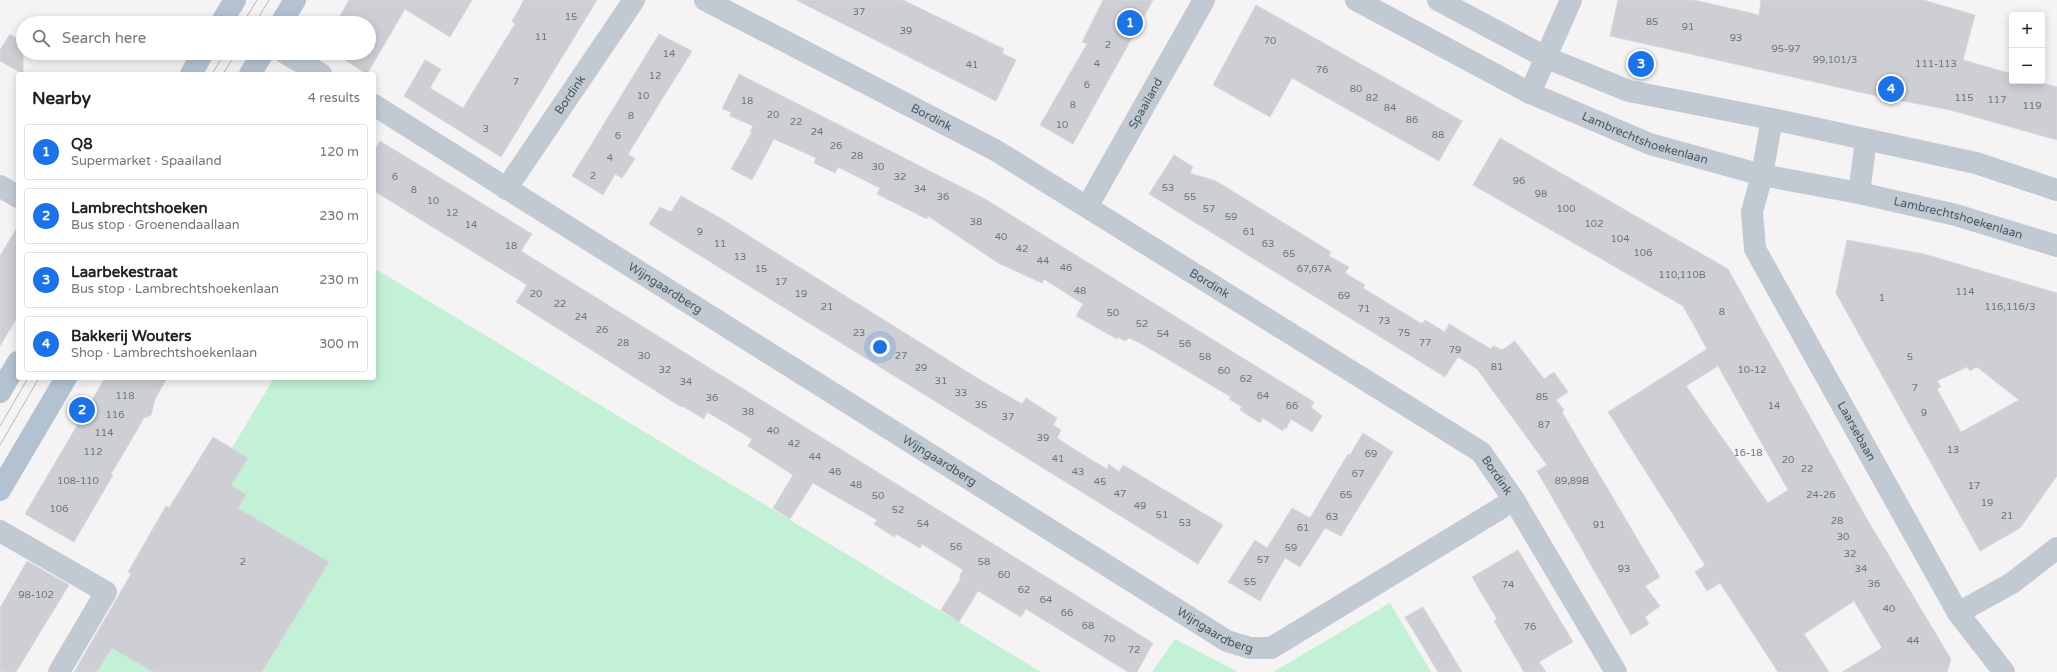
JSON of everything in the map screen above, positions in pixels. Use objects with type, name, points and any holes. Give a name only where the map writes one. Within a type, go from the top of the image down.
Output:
[{"type":"main road","points":[[225,16],[235,0]]},
{"type":"main road","points":[[285,16],[295,0]]},
{"type":"main road","points":[[192,72],[199,60]]},
{"type":"main road","points":[[251,72],[259,60]]},
{"type":"main road","points":[[0,392],[16,365]]},
{"type":"main road","points":[[0,490],[65,380]]},
{"type":"street","name":"Bordink","points":[[506,189],[634,0]]},
{"type":"street","name":"Bordink","points":[[705,0],[995,150],[1481,452],[1514,500],[1616,672]]},
{"type":"street","name":"Spaailand","points":[[1086,207],[1204,0]]},
{"type":"street","name":"Lambrechtshoekenlaan","points":[[1356,0],[1530,93],[1650,144],[1762,175],[1859,193],[1956,215],[2057,246]]},
{"type":"street","points":[[1438,0],[1547,58],[1630,91],[1772,119],[1976,163],[2057,190]]},
{"type":"street","points":[[1530,93],[1547,58],[1571,0]]},
{"type":"street","points":[[297,60],[318,72]]},
{"type":"street","name":"Wijngaardberg","points":[[376,106],[1226,641],[1250,648],[1272,648],[1514,500]]},
{"type":"street","points":[[1762,175],[1772,119]]},
{"type":"street","points":[[1859,193],[1866,140]]},
{"type":"street","name":"Laarsebaan","points":[[1762,175],[1752,212],[1755,249],[1958,612],[2004,672]]},
{"type":"street","points":[[0,186],[16,196]]},
{"type":"street","points":[[0,532],[106,592],[59,672]]},
{"type":"street","points":[[1958,612],[2012,583],[2057,548]]},
{"type":"green space","points":[[376,269],[1041,672],[97,672],[273,380],[376,380]]},
{"type":"green space","points":[[1390,603],[1431,672],[1273,672]]},
{"type":"green space","points":[[1175,639],[1238,672],[1152,672]]},
{"type":"building","points":[[349,0],[472,0],[450,37],[405,9],[376,59],[376,16],[340,16]]},
{"type":"building","points":[[524,0],[597,0],[501,157],[404,96],[425,60],[441,69],[430,88],[463,108],[515,24],[512,21]]},
{"type":"building","points":[[796,0],[903,0],[1004,49],[1002,53],[1016,60],[996,101]]},
{"type":"building","points":[[1103,0],[1153,0],[1073,144],[1040,125],[1087,44],[1082,42]]},
{"type":"building","points":[[1618,0],[1694,0],[1759,15],[1761,0],[1923,0],[1975,15],[1963,60],[2009,73],[2009,84],[2045,84],[2057,87],[2057,140],[1950,110],[1877,96],[1610,36]]},
{"type":"building","points":[[1256,5],[1462,121],[1439,161],[1292,78],[1270,117],[1213,85]]},
{"type":"building","points":[[10,34],[16,38],[16,60],[23,60],[23,72],[19,72],[0,61],[0,50]]},
{"type":"building","points":[[659,34],[692,51],[628,154],[635,159],[622,178],[615,174],[603,195],[572,176]]},
{"type":"building","points":[[345,60],[375,60],[368,72],[364,72]]},
{"type":"building","points":[[739,74],[985,199],[1314,402],[1311,407],[1322,416],[1312,432],[1291,419],[1286,429],[1284,427],[1283,431],[1263,418],[1260,423],[1240,410],[1242,407],[1229,399],[1231,397],[1142,344],[1129,338],[1125,341],[1118,337],[1117,339],[1076,316],[1083,304],[1044,279],[1042,283],[998,263],[928,216],[927,219],[877,194],[880,188],[838,167],[835,173],[814,163],[816,158],[774,139],[752,180],[731,169],[752,132],[750,132],[753,126],[730,116],[731,112],[722,109]]},
{"type":"building","points":[[1500,138],[1728,269],[1864,514],[1951,659],[1947,672],[1842,672],[1882,648],[1854,601],[1804,634],[1829,672],[1778,672],[1720,583],[1707,591],[1695,572],[1705,565],[1608,412],[1707,349],[1683,306],[1473,185]],"holes":[[[1718,366],[1788,490],[1768,503],[1686,386]]]},
{"type":"building","points":[[380,141],[532,234],[521,251],[1153,643],[1137,672],[1128,672],[1026,609],[1021,617],[978,591],[959,622],[941,610],[961,578],[959,577],[963,570],[922,544],[920,548],[896,534],[894,537],[874,524],[877,520],[813,483],[790,519],[773,508],[793,475],[748,446],[752,439],[707,412],[704,419],[682,406],[681,407],[516,302],[527,285],[376,192],[376,148]]},
{"type":"building","points":[[1174,155],[1193,167],[1190,173],[1216,181],[1331,252],[1329,256],[1349,267],[1345,273],[1365,285],[1363,288],[1422,324],[1425,320],[1445,332],[1449,324],[1491,349],[1493,346],[1502,350],[1515,341],[1544,379],[1554,372],[1568,392],[1556,400],[1564,410],[1562,412],[1660,577],[1645,586],[1660,606],[1645,617],[1649,624],[1631,635],[1537,471],[1547,465],[1477,369],[1458,357],[1445,377],[1149,194]]},
{"type":"building","points":[[681,196],[722,219],[982,381],[1022,404],[1026,398],[1057,418],[1053,425],[1061,430],[1057,438],[1077,451],[1107,469],[1109,464],[1119,472],[1123,465],[1223,525],[1198,564],[649,224],[660,207],[671,212]]},
{"type":"building","points":[[16,229],[16,319],[0,346],[0,256]]},
{"type":"building","points":[[1847,240],[1924,254],[2057,293],[2057,476],[2020,528],[1980,551],[1836,293]],"holes":[[[1967,367],[1970,371],[1977,367],[2019,400],[1961,432],[1937,389],[1941,387],[1937,381]]]},
{"type":"building","points":[[104,380],[166,380],[155,399],[151,415],[144,418],[111,474],[113,475],[74,542],[25,514]]},
{"type":"building","points":[[1363,433],[1393,452],[1341,536],[1325,528],[1300,567],[1285,558],[1260,601],[1228,582],[1255,540],[1267,548],[1292,508],[1310,518],[1348,454],[1350,455]]},
{"type":"building","points":[[213,437],[248,458],[231,485],[246,494],[238,508],[329,562],[262,672],[153,672],[112,648],[97,672],[74,672],[131,574],[128,572],[166,506],[169,508]]},
{"type":"building","points":[[1518,550],[1573,642],[1539,662],[1546,672],[1524,672],[1494,621],[1497,619],[1472,577]]},
{"type":"building","points":[[27,561],[69,585],[16,672],[0,672],[0,608]]},
{"type":"building","points":[[1423,607],[1462,672],[1438,672],[1405,617]]},
{"type":"tram line","points":[[247,16],[257,0]]},
{"type":"tram line","points":[[259,16],[269,0]]},
{"type":"tram line","points":[[213,72],[221,60]]},
{"type":"tram line","points":[[224,72],[232,60]]},
{"type":"tram line","points":[[0,426],[27,380]]},
{"type":"tram line","points":[[0,445],[38,380]]},
{"type":"place","name":"Q8","points":[[1130,23]]},
{"type":"place","name":"Laarbekestraat","points":[[1641,64]]},
{"type":"place","name":"Bakkerij Wouters","points":[[1891,89]]},
{"type":"place","name":"Lambrechtshoeken","points":[[82,410]]}]
